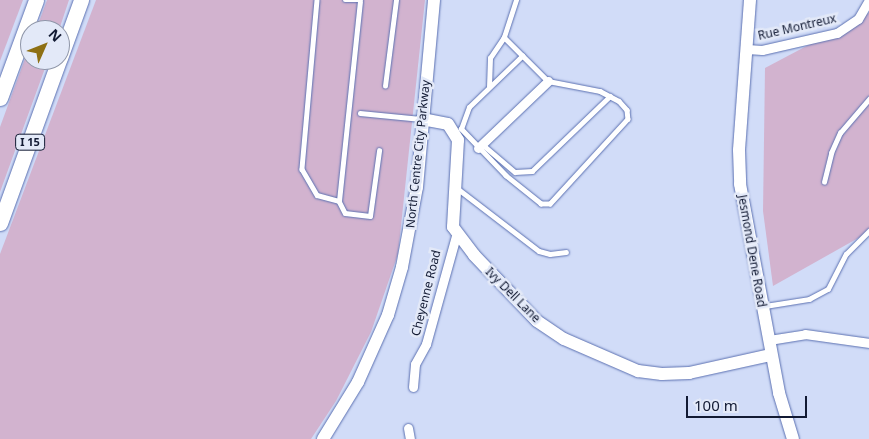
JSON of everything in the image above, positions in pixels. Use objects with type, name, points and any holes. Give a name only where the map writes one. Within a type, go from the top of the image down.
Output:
[{"type":"highway","points":[[0,98],[36,0]]},
{"type":"highway","name":"I 15","points":[[70,31],[81,0]]},
{"type":"highway","name":"I 15","points":[[0,223],[56,70]]},
{"type":"street","name":"North Centre City Parkway","points":[[323,439],[358,382],[388,315],[411,227],[434,0]]},
{"type":"street","name":"Jesmond Dene Road","points":[[750,0],[740,184],[771,355],[793,439]]},
{"type":"street","name":"Rue Montreux","points":[[747,49],[762,50],[837,33],[858,19],[869,0]]},
{"type":"street","points":[[480,146],[548,81]]},
{"type":"street","points":[[422,119],[448,124],[458,129]]},
{"type":"street","name":"Ivy Dell Lane","points":[[458,129],[458,160],[452,210],[457,232],[474,255],[537,321],[564,338],[638,371],[662,374],[690,373],[771,355]]},
{"type":"street","name":"Cheyenne Road","points":[[414,387],[415,364],[426,344],[457,232]]},
{"type":"street","points":[[769,340],[805,334],[869,342]]},
{"type":"street","points":[[408,428],[410,439]]},
{"type":"lane","points":[[317,0],[302,170],[317,196],[339,200]]},
{"type":"lane","points":[[345,0],[360,1],[339,200],[345,213],[370,216],[379,151]]},
{"type":"lane","points":[[385,86],[396,0]]},
{"type":"lane","points":[[490,87],[490,58],[504,37],[516,0]]},
{"type":"lane","points":[[480,146],[541,204],[550,204],[628,119],[627,110],[610,96],[548,81],[504,37]]},
{"type":"lane","points":[[522,56],[469,107],[458,129],[515,172],[532,171],[610,96]]},
{"type":"lane","points":[[824,182],[831,153],[840,133],[869,99]]},
{"type":"lane","points":[[360,113],[422,119]]},
{"type":"lane","points":[[455,187],[539,251],[550,254],[566,252]]},
{"type":"lane","points":[[762,307],[809,299],[828,290],[846,254],[869,231]]},
{"type":"shaded area","points":[[0,0],[23,0],[0,61]]},
{"type":"shaded area","points":[[47,0],[69,0],[62,20],[40,20]]},
{"type":"shaded area","points":[[96,0],[425,0],[398,254],[371,332],[336,401],[311,439],[0,439],[0,254]]},
{"type":"shaded area","points":[[869,13],[869,232],[773,286],[763,211],[765,68]]},
{"type":"shaded area","points":[[21,70],[44,70],[0,192],[0,127]]}]
